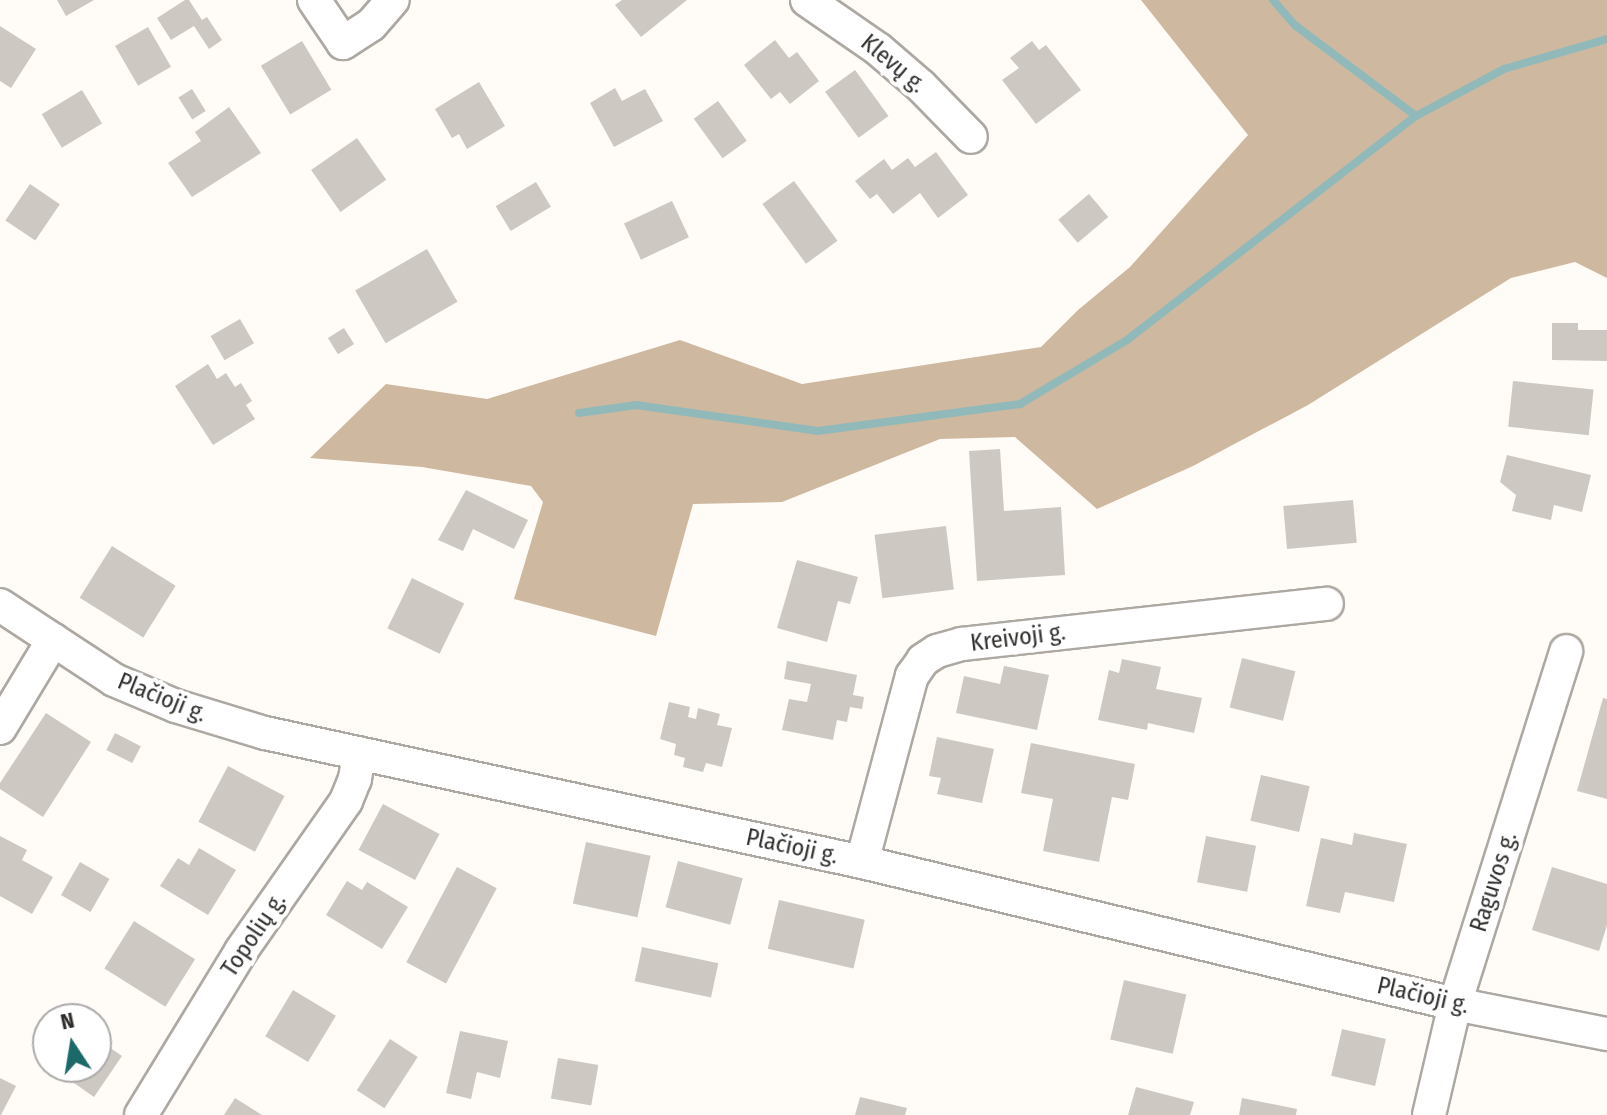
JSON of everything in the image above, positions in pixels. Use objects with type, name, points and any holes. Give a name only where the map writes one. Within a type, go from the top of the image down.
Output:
[{"type":"street","points":[[314,0],[343,43],[371,25],[393,0]]},
{"type":"street","name":"Klevų g.","points":[[807,0],[878,49],[921,86],[971,137]]},
{"type":"street","name":"Kreivoji g.","points":[[862,862],[912,676],[923,660],[937,651],[962,644],[1327,604]]},
{"type":"street","name":"Plačioji g.","points":[[0,605],[114,680],[176,706],[265,733],[862,862],[1455,1004],[1607,1034]]},
{"type":"street","points":[[0,728],[53,640]]},
{"type":"street","name":"Raguvos g.","points":[[1429,1115],[1455,1004],[1566,651]]},
{"type":"street","name":"Topolių g.","points":[[141,1115],[241,951],[346,801],[355,779],[359,753]]},
{"type":"shaded area","points":[[1141,0],[1607,0],[1607,278],[1575,262],[1511,278],[1308,405],[1193,466],[1097,509],[1015,437],[940,439],[782,502],[693,504],[656,636],[514,599],[543,502],[531,486],[422,467],[310,458],[386,384],[487,399],[680,340],[802,384],[1041,347],[1078,310],[1130,267],[1248,135]]},
{"type":"building","points":[[57,0],[94,0],[66,16]]},
{"type":"building","points":[[189,0],[202,20],[207,17],[222,40],[209,49],[194,26],[171,40],[157,18]]},
{"type":"building","points":[[622,0],[687,0],[641,37],[615,5]]},
{"type":"building","points":[[0,26],[36,49],[11,88],[0,81]]},
{"type":"building","points":[[148,27],[171,67],[138,86],[115,46]]},
{"type":"building","points":[[775,40],[789,58],[797,52],[819,81],[790,104],[780,92],[771,99],[744,65]]},
{"type":"building","points":[[302,41],[331,90],[290,115],[261,66]]},
{"type":"building","points":[[1032,41],[1039,50],[1046,45],[1081,90],[1036,124],[1002,80],[1019,68],[1010,58]]},
{"type":"building","points":[[855,70],[889,116],[859,138],[825,92]]},
{"type":"building","points":[[479,82],[505,126],[467,149],[459,134],[452,138],[435,109]]},
{"type":"building","points":[[615,88],[622,101],[645,89],[663,121],[614,147],[590,103]]},
{"type":"building","points":[[192,89],[206,111],[192,120],[178,97]]},
{"type":"building","points":[[82,90],[102,123],[62,148],[42,114]]},
{"type":"building","points":[[718,101],[747,141],[723,158],[694,119]]},
{"type":"building","points":[[229,107],[261,153],[192,197],[168,163],[201,141],[195,132]]},
{"type":"building","points":[[357,138],[386,180],[340,212],[311,170]]},
{"type":"building","points":[[936,152],[968,195],[938,218],[920,193],[893,214],[877,194],[870,199],[855,181],[884,159],[892,170],[908,158],[915,167]]},
{"type":"building","points":[[794,181],[837,241],[806,264],[762,204]]},
{"type":"building","points":[[536,182],[551,207],[511,231],[496,206]]},
{"type":"building","points":[[30,184],[60,204],[35,241],[5,220]]},
{"type":"building","points":[[1089,194],[1108,217],[1078,243],[1058,220]]},
{"type":"building","points":[[672,201],[689,237],[641,260],[624,223]]},
{"type":"building","points":[[427,249],[458,302],[386,343],[355,290]]},
{"type":"building","points":[[240,319],[254,343],[225,360],[211,336]]},
{"type":"building","points":[[1552,323],[1578,323],[1578,330],[1607,330],[1607,361],[1552,360]]},
{"type":"building","points":[[344,328],[354,344],[338,354],[328,338]]},
{"type":"building","points":[[208,364],[217,379],[226,373],[235,387],[241,383],[252,401],[246,405],[255,419],[213,445],[175,386]]},
{"type":"building","points":[[1513,381],[1594,389],[1589,435],[1508,427]]},
{"type":"building","points":[[1000,449],[1004,511],[1061,507],[1065,575],[977,581],[969,451]]},
{"type":"building","points":[[1507,455],[1591,475],[1582,512],[1554,505],[1551,520],[1512,511],[1516,495],[1500,482]]},
{"type":"building","points":[[466,490],[528,520],[514,549],[473,529],[463,551],[438,540]]},
{"type":"building","points":[[1353,500],[1357,543],[1287,549],[1283,506]]},
{"type":"building","points":[[946,526],[954,590],[882,598],[875,535]]},
{"type":"building","points":[[112,546],[176,586],[143,637],[80,598]]},
{"type":"building","points":[[797,560],[858,577],[850,604],[838,601],[827,642],[777,628]]},
{"type":"building","points":[[412,578],[464,603],[440,654],[387,628]]},
{"type":"building","points":[[1242,658],[1295,671],[1283,721],[1230,707]]},
{"type":"building","points":[[1122,659],[1161,667],[1156,689],[1202,698],[1194,733],[1148,723],[1147,730],[1098,720],[1109,670],[1119,673]]},
{"type":"building","points":[[787,661],[857,675],[853,695],[864,697],[862,709],[850,707],[847,722],[837,720],[833,740],[782,730],[789,699],[807,702],[811,684],[784,679]]},
{"type":"building","points":[[1004,666],[1049,675],[1037,730],[956,713],[964,676],[1000,684]]},
{"type":"building","points":[[1603,698],[1607,699],[1607,799],[1577,791]]},
{"type":"building","points":[[669,702],[690,707],[688,717],[696,719],[698,708],[720,714],[717,725],[732,728],[722,767],[706,763],[703,772],[683,767],[685,758],[674,755],[676,744],[660,739]]},
{"type":"building","points":[[46,713],[91,742],[43,817],[0,789],[0,783]]},
{"type":"building","points":[[115,733],[141,746],[132,763],[106,750]]},
{"type":"building","points":[[937,737],[994,749],[982,803],[937,794],[941,778],[929,776]]},
{"type":"building","points":[[1031,743],[1135,764],[1128,800],[1112,797],[1099,862],[1043,851],[1053,799],[1021,793]]},
{"type":"building","points":[[228,766],[285,796],[255,852],[198,822]]},
{"type":"building","points":[[1261,775],[1310,786],[1299,832],[1250,821]]},
{"type":"building","points":[[383,804],[440,834],[415,880],[359,850]]},
{"type":"building","points":[[1354,833],[1407,844],[1394,902],[1345,892],[1340,913],[1306,906],[1321,838],[1352,845]]},
{"type":"building","points":[[0,836],[27,850],[22,860],[53,877],[32,914],[0,896]]},
{"type":"building","points":[[1206,836],[1256,846],[1247,892],[1197,882]]},
{"type":"building","points":[[586,842],[651,856],[637,917],[573,904]]},
{"type":"building","points":[[199,848],[236,870],[208,915],[160,886],[178,858],[189,865]]},
{"type":"building","points":[[678,861],[743,878],[730,925],[666,907]]},
{"type":"building","points":[[80,862],[109,879],[90,912],[61,895]]},
{"type":"building","points":[[457,867],[497,888],[446,983],[406,962]]},
{"type":"building","points":[[1552,867],[1607,884],[1607,925],[1599,951],[1532,930]]},
{"type":"building","points":[[347,881],[362,890],[367,882],[408,907],[382,949],[326,915]]},
{"type":"building","points":[[779,900],[865,920],[853,969],[768,949]]},
{"type":"building","points":[[134,921],[195,959],[165,1007],[104,968]]},
{"type":"building","points":[[642,947],[718,963],[711,997],[635,981]]},
{"type":"building","points":[[1124,980],[1186,994],[1173,1054],[1110,1039]]},
{"type":"building","points":[[293,990],[336,1016],[308,1062],[265,1036]]},
{"type":"building","points":[[1342,1029],[1386,1039],[1375,1086],[1331,1076]]},
{"type":"building","points":[[460,1031],[508,1041],[500,1078],[477,1072],[471,1099],[446,1093]]},
{"type":"building","points":[[390,1039],[418,1057],[384,1108],[357,1090]]},
{"type":"building","points":[[112,1049],[122,1056],[112,1071]]},
{"type":"building","points":[[558,1058],[598,1065],[591,1105],[551,1098]]},
{"type":"building","points":[[0,1078],[16,1086],[1,1115],[0,1115]]},
{"type":"building","points":[[74,1083],[104,1083],[94,1097]]},
{"type":"building","points":[[1136,1087],[1194,1102],[1190,1115],[1128,1115]]},
{"type":"building","points":[[860,1097],[907,1108],[905,1115],[855,1115]]},
{"type":"building","points":[[235,1098],[262,1115],[224,1115]]},
{"type":"building","points":[[1242,1098],[1297,1109],[1296,1115],[1239,1115]]},
{"type":"waterway","points":[[1273,0],[1296,26],[1416,116]]},
{"type":"waterway","points":[[579,413],[636,405],[818,431],[1020,404],[1127,340],[1416,116],[1504,69],[1607,39]]}]
